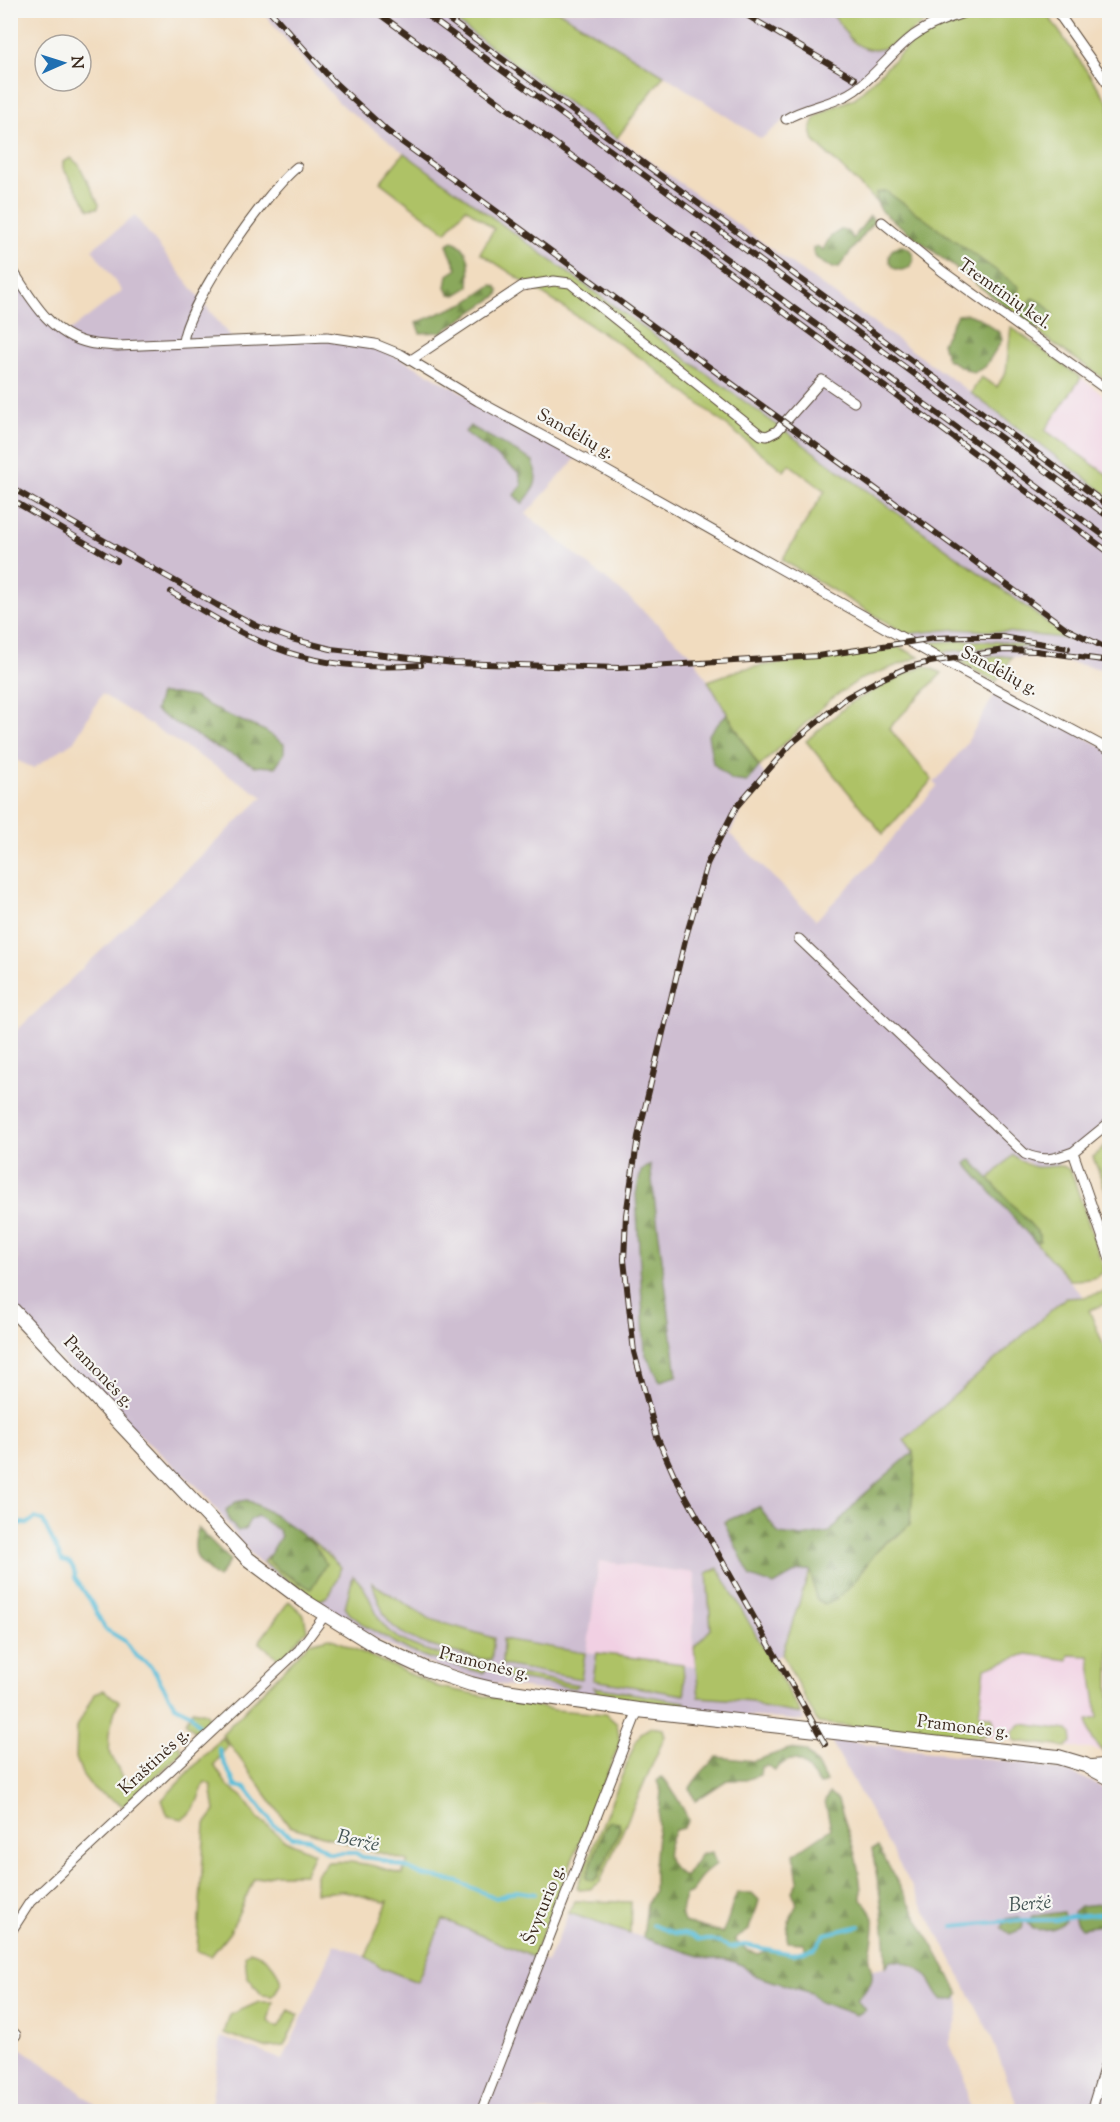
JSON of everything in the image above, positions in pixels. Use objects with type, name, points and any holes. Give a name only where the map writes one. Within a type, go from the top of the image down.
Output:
[{"type":"main road","name":"Pramonės g.","points":[[10,1307],[248,1559],[286,1590],[325,1616],[373,1644],[426,1669],[492,1689],[638,1710],[1058,1758],[1085,1765],[1110,1778]]},
{"type":"street","points":[[786,119],[796,113],[833,102],[855,90],[912,37],[945,19],[973,10]]},
{"type":"street","points":[[1056,10],[1110,87]]},
{"type":"street","points":[[183,342],[188,321],[234,243],[268,197],[286,176],[297,168]]},
{"type":"street","name":"Tremtinių kel.","points":[[882,222],[942,271],[1110,392]]},
{"type":"street","name":"Sandėlių g.","points":[[10,266],[38,309],[49,321],[88,343],[118,346],[327,337],[375,344],[411,360],[478,401],[600,467],[924,651],[1110,750]]},
{"type":"street","points":[[411,360],[522,286],[554,281],[570,283],[761,435],[767,436],[777,431],[822,380],[854,402]]},
{"type":"street","points":[[799,939],[1024,1154],[1036,1159],[1054,1159],[1073,1152],[1110,1122]]},
{"type":"street","points":[[1073,1152],[1110,1259]]},
{"type":"street","name":"Kraštinės g.","points":[[10,1934],[30,1902],[299,1650],[325,1616]]},
{"type":"street","name":"Švyturio g.","points":[[481,2112],[638,1710]]},
{"type":"street","name":"Pramonės g.","points":[[1085,1765],[1110,1763]]},
{"type":"street","points":[[10,2029],[16,2035],[10,2041]]},
{"type":"street","points":[[1091,2112],[1110,2049]]},
{"type":"shaded area","points":[[262,11],[442,11],[996,411],[1109,496],[1109,671],[1059,660],[1023,657],[999,656],[958,661],[943,652],[1005,646],[1049,648],[963,640],[924,643],[906,634],[955,629],[1069,638],[404,153],[339,103]]},
{"type":"shaded area","points":[[558,11],[829,11],[853,43],[866,49],[886,49],[891,57],[855,90],[786,119],[761,139],[664,75]]},
{"type":"shaded area","points":[[135,216],[232,339],[324,337],[374,344],[578,456],[526,514],[628,597],[693,656],[768,781],[741,810],[730,834],[816,920],[869,866],[937,786],[934,783],[965,746],[997,690],[1109,750],[1109,1122],[1056,1165],[1036,1167],[1013,1155],[989,1179],[971,1160],[966,1164],[1084,1297],[1065,1298],[905,1440],[913,1452],[860,1498],[817,1548],[782,1654],[772,1660],[805,1721],[708,1713],[503,1685],[440,1668],[408,1655],[368,1634],[269,1571],[248,1551],[203,1492],[90,1390],[11,1307],[11,1265],[18,1258],[10,1250],[11,1036],[263,797],[102,694],[74,741],[34,768],[11,758],[10,266],[38,309],[67,333],[122,291],[92,249]],"holes":[[[599,1561],[695,1573],[693,1636],[695,1666],[587,1652]]]},
{"type":"shaded area","points":[[1081,378],[1109,399],[1109,476],[1044,430]]},
{"type":"shaded area","points":[[599,1561],[695,1573],[693,1636],[696,1666],[587,1652]]},
{"type":"shaded area","points":[[1027,1654],[1067,1660],[1069,1655],[1090,1656],[1098,1718],[1088,1728],[1094,1742],[1104,1751],[983,1736],[990,1734],[979,1715],[984,1668]]},
{"type":"shaded area","points":[[830,1739],[1033,1765],[1072,1773],[1095,1783],[1109,1793],[1109,2111],[1019,2111],[991,2036],[943,1943]]},
{"type":"shaded area","points":[[569,1913],[709,1959],[725,1959],[742,1965],[753,1975],[811,1993],[820,2002],[857,2001],[871,1981],[872,1970],[886,1966],[890,1961],[898,1960],[906,1963],[926,1975],[938,1995],[956,1998],[959,1993],[959,2012],[949,2045],[963,2072],[970,2111],[210,2112],[221,2037],[283,2060],[335,1944],[366,1957],[380,1967],[442,1919],[547,1962]]},
{"type":"shaded area","points":[[10,2040],[60,2076],[103,2111],[11,2111]]},
{"type":"green space","points":[[442,11],[558,11],[664,75],[617,138]]},
{"type":"green space","points":[[829,11],[951,11],[924,23],[890,46],[873,50],[855,43]]},
{"type":"green space","points":[[1000,11],[1045,11],[1109,103],[1109,382],[1040,334],[1050,321],[1022,313],[1021,320],[1009,309],[1016,300],[876,193],[877,202],[814,141],[811,130],[815,118],[855,98],[911,43],[945,24]]},
{"type":"green space","points":[[404,153],[1070,639],[955,629],[906,634],[782,560],[825,491],[789,464],[784,471],[641,358],[480,253],[494,229],[466,208],[446,232],[380,182]]},
{"type":"green space","points":[[71,158],[79,165],[99,204],[98,208],[89,209],[63,168],[63,162]]},
{"type":"green space","points":[[886,191],[1019,287],[1016,300],[1009,309],[882,212],[876,193]]},
{"type":"green space","points":[[870,216],[874,221],[839,267],[833,268],[822,263],[814,255],[813,248],[817,246],[823,250],[830,237],[842,229],[848,232],[853,239]]},
{"type":"green space","points":[[453,241],[464,249],[469,266],[469,287],[456,295],[450,294],[446,287],[448,275],[457,269],[447,244]]},
{"type":"green space","points":[[901,246],[909,250],[913,258],[909,266],[901,270],[893,266],[889,258],[893,250]]},
{"type":"green space","points":[[492,285],[499,290],[498,295],[442,332],[420,333],[416,323],[467,302]]},
{"type":"green space","points":[[1032,298],[1043,303],[1053,314],[1042,330],[1021,320],[1022,313]]},
{"type":"green space","points":[[967,314],[979,318],[1000,333],[1002,340],[985,367],[973,373],[947,359],[942,343],[957,315]]},
{"type":"green space","points":[[1011,327],[1081,378],[1045,430],[1109,476],[1109,496],[971,393],[981,377],[997,387],[1006,372]]},
{"type":"green space","points":[[470,426],[533,461],[536,474],[535,484],[522,504],[514,495],[522,485],[519,473],[465,432]]},
{"type":"green space","points":[[963,640],[1003,642],[1055,649],[1005,646],[943,652],[924,643]]},
{"type":"green space","points":[[899,647],[919,657],[859,680],[830,700],[759,767],[708,681],[742,669]]},
{"type":"green space","points":[[999,656],[1012,657],[996,682],[958,661]]},
{"type":"green space","points":[[925,666],[942,673],[889,728],[932,780],[883,834],[806,741],[850,703]]},
{"type":"green space","points":[[160,694],[193,697],[265,731],[284,744],[284,754],[275,767],[255,766],[216,747],[155,711]]},
{"type":"green space","points":[[727,714],[759,767],[747,782],[731,780],[713,763],[708,735]]},
{"type":"green space","points":[[1109,1143],[1109,1199],[1093,1157]]},
{"type":"green space","points":[[1013,1155],[1033,1166],[1063,1166],[1071,1171],[1104,1269],[1098,1276],[1090,1279],[1070,1280],[1035,1242],[1040,1241],[1040,1235],[989,1179]]},
{"type":"green space","points":[[971,1159],[1040,1235],[1040,1241],[1035,1242],[966,1164]]},
{"type":"green space","points":[[650,1165],[677,1376],[660,1381],[645,1353],[636,1194],[641,1171]]},
{"type":"green space","points":[[1109,1292],[1109,1303],[1089,1310],[1110,1361],[1109,1753],[1096,1744],[1089,1730],[1088,1720],[1098,1718],[1089,1656],[1069,1655],[1068,1660],[1027,1654],[985,1668],[979,1714],[992,1717],[994,1728],[982,1736],[966,1739],[818,1723],[782,1654],[810,1570],[863,1571],[877,1550],[898,1536],[913,1452],[904,1440],[1065,1298],[1084,1297]]},
{"type":"green space","points":[[913,1452],[915,1470],[910,1524],[883,1544],[841,1595],[824,1604],[816,1599],[810,1570],[798,1571],[774,1585],[751,1577],[724,1522],[759,1507],[779,1534],[802,1537],[830,1532],[860,1498]]},
{"type":"green space","points":[[247,1500],[292,1527],[317,1549],[326,1564],[311,1589],[279,1570],[267,1559],[281,1536],[278,1530],[257,1516],[250,1520],[245,1529],[238,1531],[230,1522],[226,1510],[236,1502]]},
{"type":"green space","points":[[198,1528],[230,1560],[218,1578],[197,1557],[195,1545]]},
{"type":"green space","points":[[307,1537],[341,1567],[329,1594],[321,1600],[315,1600],[263,1562],[268,1555],[267,1559],[300,1584],[314,1545]]},
{"type":"green space","points":[[718,1568],[801,1714],[762,1707],[753,1701],[699,1697],[694,1647],[711,1629],[707,1573]]},
{"type":"green space","points":[[353,1576],[359,1581],[381,1621],[393,1635],[433,1653],[489,1667],[483,1673],[429,1658],[410,1651],[365,1626],[345,1607]]},
{"type":"green space","points":[[372,1583],[430,1619],[494,1638],[491,1661],[440,1649],[403,1633],[386,1617]]},
{"type":"green space","points":[[289,1601],[304,1615],[307,1630],[280,1660],[259,1642]]},
{"type":"green space","points":[[330,1638],[439,1687],[555,1710],[606,1714],[617,1724],[620,1742],[533,1957],[443,1919],[417,1982],[380,1967],[366,1957],[388,1901],[384,1902],[345,1891],[316,1893],[316,1875],[328,1862],[366,1864],[402,1874],[408,1861],[289,1826],[222,1734],[309,1643]]},
{"type":"green space","points":[[503,1639],[585,1653],[581,1679],[502,1665]]},
{"type":"green space","points":[[597,1653],[683,1664],[685,1695],[593,1680]]},
{"type":"green space","points":[[503,1671],[579,1685],[575,1688],[505,1677]]},
{"type":"green space","points":[[594,1687],[685,1702],[684,1707],[598,1695]]},
{"type":"green space","points":[[104,1690],[119,1702],[108,1742],[115,1763],[127,1784],[173,1746],[180,1745],[182,1752],[124,1806],[94,1790],[82,1774],[76,1758],[77,1727],[94,1694]]},
{"type":"green space","points":[[193,1710],[206,1713],[211,1722],[200,1733],[196,1733],[185,1722]]},
{"type":"green space","points":[[1021,1724],[1068,1730],[1071,1733],[1072,1742],[1066,1747],[1016,1741],[1013,1731]]},
{"type":"green space","points":[[651,1727],[663,1729],[665,1736],[600,1882],[590,1889],[579,1890],[577,1887],[641,1733]],"holes":[[[610,1821],[619,1822],[620,1829],[598,1877],[586,1877],[605,1827]]]},
{"type":"green space","points":[[222,1737],[228,1745],[214,1765],[227,1785],[242,1796],[258,1818],[285,1840],[314,1853],[304,1874],[275,1874],[254,1879],[230,1932],[211,1956],[197,1951],[205,1824],[215,1811],[211,1785],[205,1782],[194,1809],[183,1819],[168,1816],[162,1800]]},
{"type":"green space","points":[[789,1749],[806,1751],[826,1782],[820,1785],[805,1766],[795,1760],[789,1760],[775,1770],[768,1766],[761,1767],[760,1775],[746,1780],[727,1780],[695,1801],[690,1788],[702,1771],[717,1757],[754,1761]]},
{"type":"green space","points":[[662,1777],[677,1798],[688,1821],[683,1828],[675,1830],[669,1845],[669,1862],[685,1877],[701,1854],[712,1852],[716,1864],[699,1879],[690,1894],[686,1895],[682,1908],[684,1922],[722,1933],[737,1893],[752,1893],[759,1900],[749,1930],[734,1940],[748,1951],[759,1954],[768,1950],[793,1954],[806,1950],[803,1943],[788,1942],[787,1937],[789,1922],[797,1904],[792,1891],[798,1881],[794,1854],[831,1829],[825,1801],[829,1794],[838,1800],[857,1862],[861,1900],[871,1913],[874,1927],[869,1958],[872,1978],[857,2000],[865,2010],[857,2015],[820,2002],[811,1993],[753,1975],[742,1965],[725,1959],[709,1959],[643,1938],[647,1904],[654,1891],[661,1791],[657,1781]]},
{"type":"green space","points":[[610,1821],[619,1822],[620,1829],[598,1877],[593,1881],[586,1878],[605,1827]]},
{"type":"green space","points":[[878,1847],[959,1993],[956,1998],[943,2000],[926,1975],[911,1965],[900,1961],[890,1961],[886,1966],[880,1893],[872,1849]]},
{"type":"green space","points":[[575,1901],[631,1902],[630,1934],[569,1913]]},
{"type":"green space","points":[[1109,1903],[1109,1924],[1081,1928],[1076,1922],[1073,1912],[1080,1906]]},
{"type":"green space","points":[[1063,1912],[1065,1921],[1054,1928],[1033,1929],[1028,1923],[1032,1916]]},
{"type":"green space","points":[[1019,1917],[1022,1919],[1022,1929],[1010,1934],[1002,1928],[1006,1919]]},
{"type":"green space","points":[[250,1951],[266,1959],[277,1972],[281,1983],[273,1996],[262,1995],[247,1976],[245,1956]]},
{"type":"green space","points":[[259,2002],[273,2002],[268,2021],[278,2028],[289,2010],[299,2015],[284,2046],[265,2048],[224,2033],[230,2015]]},
{"type":"waterway","name":"Beržė","points":[[10,1526],[27,1524],[35,1518],[43,1521],[62,1561],[70,1563],[75,1578],[105,1629],[125,1641],[135,1655],[151,1666],[175,1706],[191,1714],[198,1725]]},
{"type":"waterway","name":"Beržė","points":[[219,1749],[235,1786],[246,1788],[274,1825],[293,1837],[309,1839],[329,1853],[356,1853],[362,1857],[405,1867],[422,1875],[459,1882],[496,1898],[516,1891],[535,1894]]},
{"type":"waterway","name":"Beržė","points":[[953,1926],[1019,1920],[1056,1920],[1071,1916],[1110,1913]]},
{"type":"waterway","name":"Beržė","points":[[653,1925],[674,1933],[691,1935],[699,1940],[712,1940],[730,1947],[745,1945],[793,1954],[815,1948],[825,1934],[860,1926]]},
{"type":"railway","points":[[269,10],[334,82],[387,131],[1067,629],[1110,650]]},
{"type":"railway","points":[[374,10],[1110,553]]},
{"type":"railway","points":[[420,10],[1110,518]]},
{"type":"railway","points":[[436,10],[1110,507]]},
{"type":"railway","points":[[738,10],[855,79]]},
{"type":"railway","points":[[694,235],[1110,540]]},
{"type":"railway","points":[[10,487],[257,626],[292,639],[331,649],[454,663],[618,668],[818,656],[935,638],[1002,637],[1068,648]]},
{"type":"railway","points":[[10,499],[117,561]]},
{"type":"railway","points":[[171,592],[249,636],[293,654],[348,665],[385,667],[421,665]]},
{"type":"railway","points":[[825,1744],[674,1475],[657,1437],[634,1352],[624,1260],[626,1215],[638,1137],[685,940],[707,864],[736,807],[791,744],[846,698],[906,668],[1004,650],[1036,651],[1110,661]]}]
